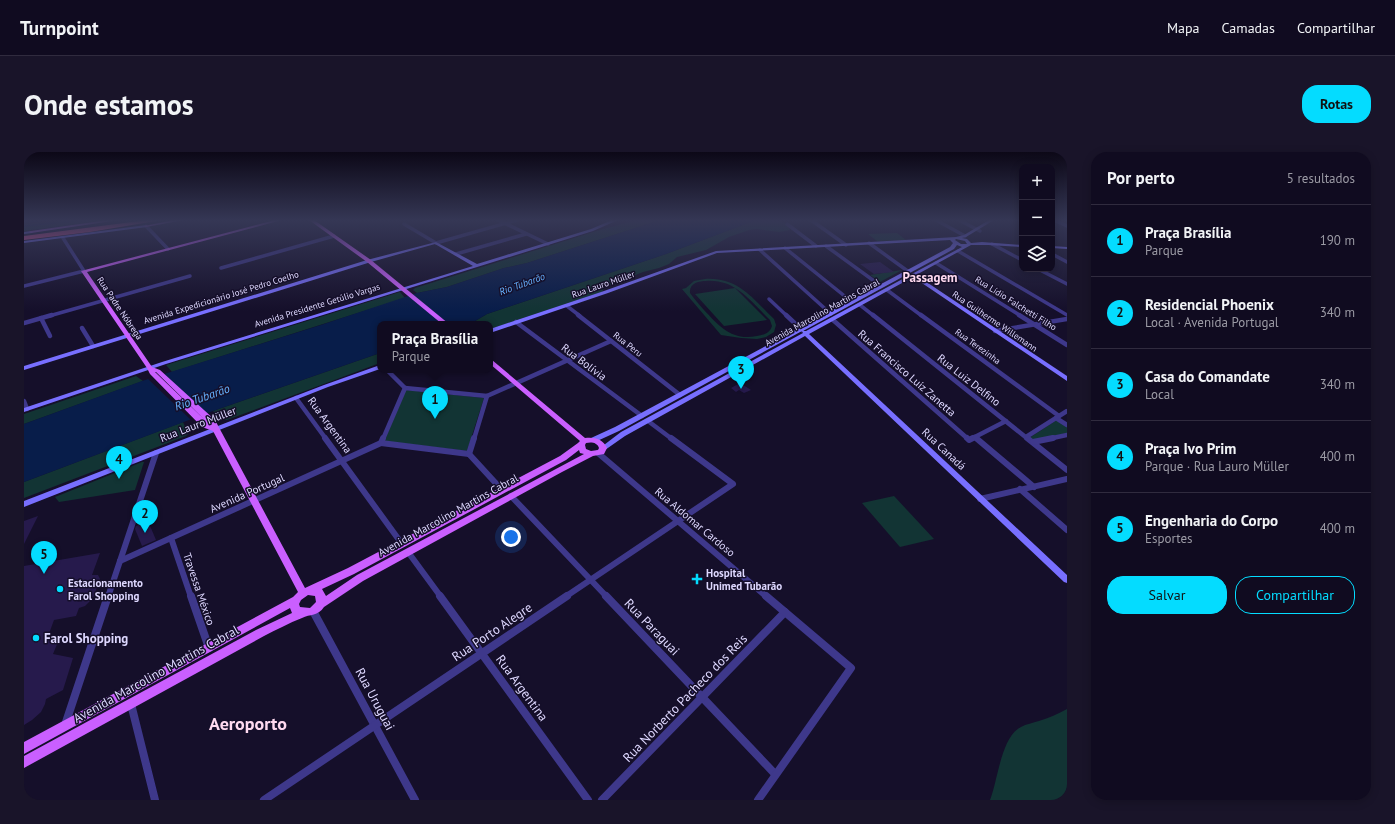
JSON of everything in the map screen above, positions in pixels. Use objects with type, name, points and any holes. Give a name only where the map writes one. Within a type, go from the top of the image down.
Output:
[{"type":"main road","points":[[84,271],[167,250]]},
{"type":"main road","points":[[354,250],[405,289],[442,321]]},
{"type":"main road","name":"Avenida Expedicionário José Pedro Coelho","points":[[24,368],[407,250]]},
{"type":"main road","points":[[450,250],[477,266]]},
{"type":"main road","name":"Avenida Presidente Getúlio Vargas","points":[[26,410],[153,371],[528,250]]},
{"type":"main road","name":"Rua Lauro Müller","points":[[493,330],[567,306],[710,254],[755,250]]},
{"type":"main road","name":"Avenida Marcolino Martins Cabral","points":[[911,274],[948,250]]},
{"type":"main road","name":"Avenida Marcolino Martins Cabral","points":[[832,317],[852,302],[936,263],[958,251]]},
{"type":"main road","name":"Rua Padre Nóbrega","points":[[84,271],[153,371],[211,426]]},
{"type":"main road","name":"Rua Guilherme Willemann","points":[[911,274],[1067,379]]},
{"type":"main road","name":"Avenida Marcolino Martins Cabral","points":[[593,440],[642,416],[736,365],[832,317],[860,305],[884,288]]},
{"type":"main road","name":"Avenida Marcolino Martins Cabral","points":[[321,604],[350,584],[568,465],[597,452],[648,421],[743,369],[804,332]]},
{"type":"main road","name":"Rua Canadá","points":[[804,332],[1067,580]]},
{"type":"main road","points":[[493,364],[583,443],[583,451],[597,452],[599,442],[593,440],[583,443]]},
{"type":"main road","points":[[736,365],[743,369]]},
{"type":"main road","name":"Rua Lauro Müller","points":[[24,504],[156,452],[211,426],[296,398],[377,368]]},
{"type":"main road","points":[[211,426],[254,501],[303,594]]},
{"type":"main road","name":"Avenida Marcolino Martins Cabral","points":[[24,748],[209,648],[303,594],[341,576],[563,458],[583,443]]},
{"type":"main road","points":[[318,592],[322,600],[321,604],[313,611],[302,613],[294,607],[303,594],[318,592]]},
{"type":"main road","name":"Avenida Marcolino Martins Cabral","points":[[24,762],[260,633],[302,613]]},
{"type":"main road","points":[[131,704],[134,696],[155,682],[160,674]]},
{"type":"street","name":"Rua Padre Nóbrega","points":[[71,250],[84,271]]},
{"type":"street","points":[[222,268],[284,250]]},
{"type":"street","points":[[456,254],[469,250]]},
{"type":"street","name":"Rua Francisco Luiz Zanetta","points":[[760,250],[969,440],[975,437]]},
{"type":"street","points":[[788,250],[852,302]]},
{"type":"street","name":"Rua Terezinha","points":[[832,250],[1058,417],[1067,426]]},
{"type":"street","points":[[879,250],[911,274]]},
{"type":"street","points":[[1002,250],[1019,259]]},
{"type":"street","points":[[958,251],[1067,315]]},
{"type":"street","points":[[1055,256],[1067,262]]},
{"type":"street","name":"Rua Lídio Falchetti Filho","points":[[936,263],[1067,345]]},
{"type":"street","points":[[24,286],[84,271]]},
{"type":"street","points":[[1044,272],[1067,284]]},
{"type":"street","points":[[24,323],[190,276]]},
{"type":"street","points":[[769,299],[804,332]]},
{"type":"street","name":"Rua Luiz Delfino","points":[[860,305],[1067,470]]},
{"type":"street","name":"Rua Peru","points":[[567,306],[680,395]]},
{"type":"street","points":[[42,318],[50,336]]},
{"type":"street","points":[[995,330],[1067,319]]},
{"type":"street","name":"Rua Bolívia","points":[[516,322],[642,416]]},
{"type":"street","points":[[82,328],[93,346]]},
{"type":"street","points":[[390,373],[405,388],[487,396],[611,341]]},
{"type":"street","points":[[405,388],[381,443],[469,454],[502,490]]},
{"type":"street","points":[[469,454],[487,396]]},
{"type":"street","name":"Rua Argentina","points":[[296,398],[402,544]]},
{"type":"street","points":[[24,401],[26,410]]},
{"type":"street","points":[[1026,437],[1067,411]]},
{"type":"street","name":"Rua Porto Alegre","points":[[264,800],[733,484],[648,421]]},
{"type":"street","points":[[1006,421],[975,437],[1034,486]]},
{"type":"street","points":[[1032,442],[1067,435]]},
{"type":"street","name":"Avenida Portugal","points":[[120,561],[381,443]]},
{"type":"street","points":[[65,725],[156,452]]},
{"type":"street","name":"Rua Aldomar Cardoso","points":[[597,452],[851,668],[775,774]]},
{"type":"street","points":[[980,498],[1067,479]]},
{"type":"street","points":[[1020,490],[1065,527]]},
{"type":"street","name":"Rua Paraguai","points":[[510,496],[775,774]]},
{"type":"street","name":"Travessa México","points":[[170,538],[209,648]]},
{"type":"street","name":"Rua Argentina","points":[[408,552],[588,800]]},
{"type":"street","name":"Rua Uruguai","points":[[313,611],[415,800]]},
{"type":"street","name":"Rua Norberto Pacheco dos Reis","points":[[602,800],[785,612]]},
{"type":"street","points":[[131,704],[155,800]]},
{"type":"street","points":[[758,800],[775,774]]},
{"type":"green space","points":[[535,250],[566,250],[527,263],[504,268],[447,287],[417,293],[413,290],[415,288]]},
{"type":"green space","points":[[676,250],[705,250],[677,257],[669,264],[643,272],[605,287],[602,292],[493,328],[493,321],[475,321],[487,314]]},
{"type":"green space","points":[[902,270],[880,282],[870,275]]},
{"type":"green space","points":[[717,279],[727,281],[744,290],[774,319],[776,325],[774,332],[766,337],[757,339],[721,335],[682,289],[686,288],[694,281]],"holes":[[[703,281],[717,281],[734,287],[749,299],[770,320],[772,326],[770,330],[760,336],[748,337],[733,334],[721,327],[690,293],[691,287],[695,283]]]},
{"type":"green space","points":[[735,288],[767,320],[724,326],[695,294]]},
{"type":"green space","points":[[400,292],[405,298],[172,372],[166,365]]},
{"type":"green space","points":[[377,354],[377,364],[227,420],[222,420],[213,411]]},
{"type":"green space","points":[[136,376],[143,381],[24,424],[24,414]]},
{"type":"green space","points":[[406,390],[484,398],[467,451],[384,441]]},
{"type":"green space","points":[[1057,420],[1067,427],[1067,433],[1033,441],[1029,438]]},
{"type":"green space","points":[[183,422],[188,434],[186,436],[24,498],[24,482]]},
{"type":"green space","points":[[144,462],[135,490],[59,502],[55,497]]},
{"type":"green space","points":[[894,496],[934,539],[900,547],[862,503]]},
{"type":"green space","points":[[1067,709],[1067,800],[990,800],[1001,760],[1014,732],[1023,726],[1050,717]]},
{"type":"water","name":"Rio Tubarão","points":[[566,250],[676,250],[487,314],[475,321],[377,321],[377,354],[213,411],[24,482],[24,424],[142,381],[321,325],[417,293],[447,287],[504,268],[527,263]]},
{"type":"pier","points":[[163,373],[207,415],[192,421],[147,378]]},
{"type":"building","points":[[880,262],[894,272],[874,274],[860,264]]},
{"type":"building","points":[[740,383],[751,390],[744,393],[739,390],[736,392],[731,388]]},
{"type":"building","points":[[38,516],[24,544],[24,521]]},
{"type":"building","points":[[148,521],[156,540],[142,546],[135,529],[136,526]]},
{"type":"building","name":"Farol Shopping","points":[[100,553],[92,575],[98,575],[100,579],[93,598],[85,606],[79,608],[76,616],[54,620],[47,639],[60,637],[53,654],[73,658],[63,690],[46,699],[41,712],[24,725],[24,566]]},
{"type":"place","name":"Casa do Comandate","points":[[741,389]]},
{"type":"place","name":"Praça Brasília","points":[[435,419]]},
{"type":"place","name":"Praça Ivo Prim","points":[[119,479]]},
{"type":"place","name":"Residencial Phoenix","points":[[145,533]]},
{"type":"place","name":"Engenharia do Corpo","points":[[44,574]]},
{"type":"place","name":"Hospital Unimed Tubarão","points":[[697,579]]},
{"type":"place","name":"Estacionamento Farol Shopping","points":[[60,589]]},
{"type":"place","name":"Farol Shopping","points":[[36,638]]},
{"type":"district","name":"Passagem","points":[[930,277]]},
{"type":"district","name":"Aeroporto","points":[[248,723]]}]
